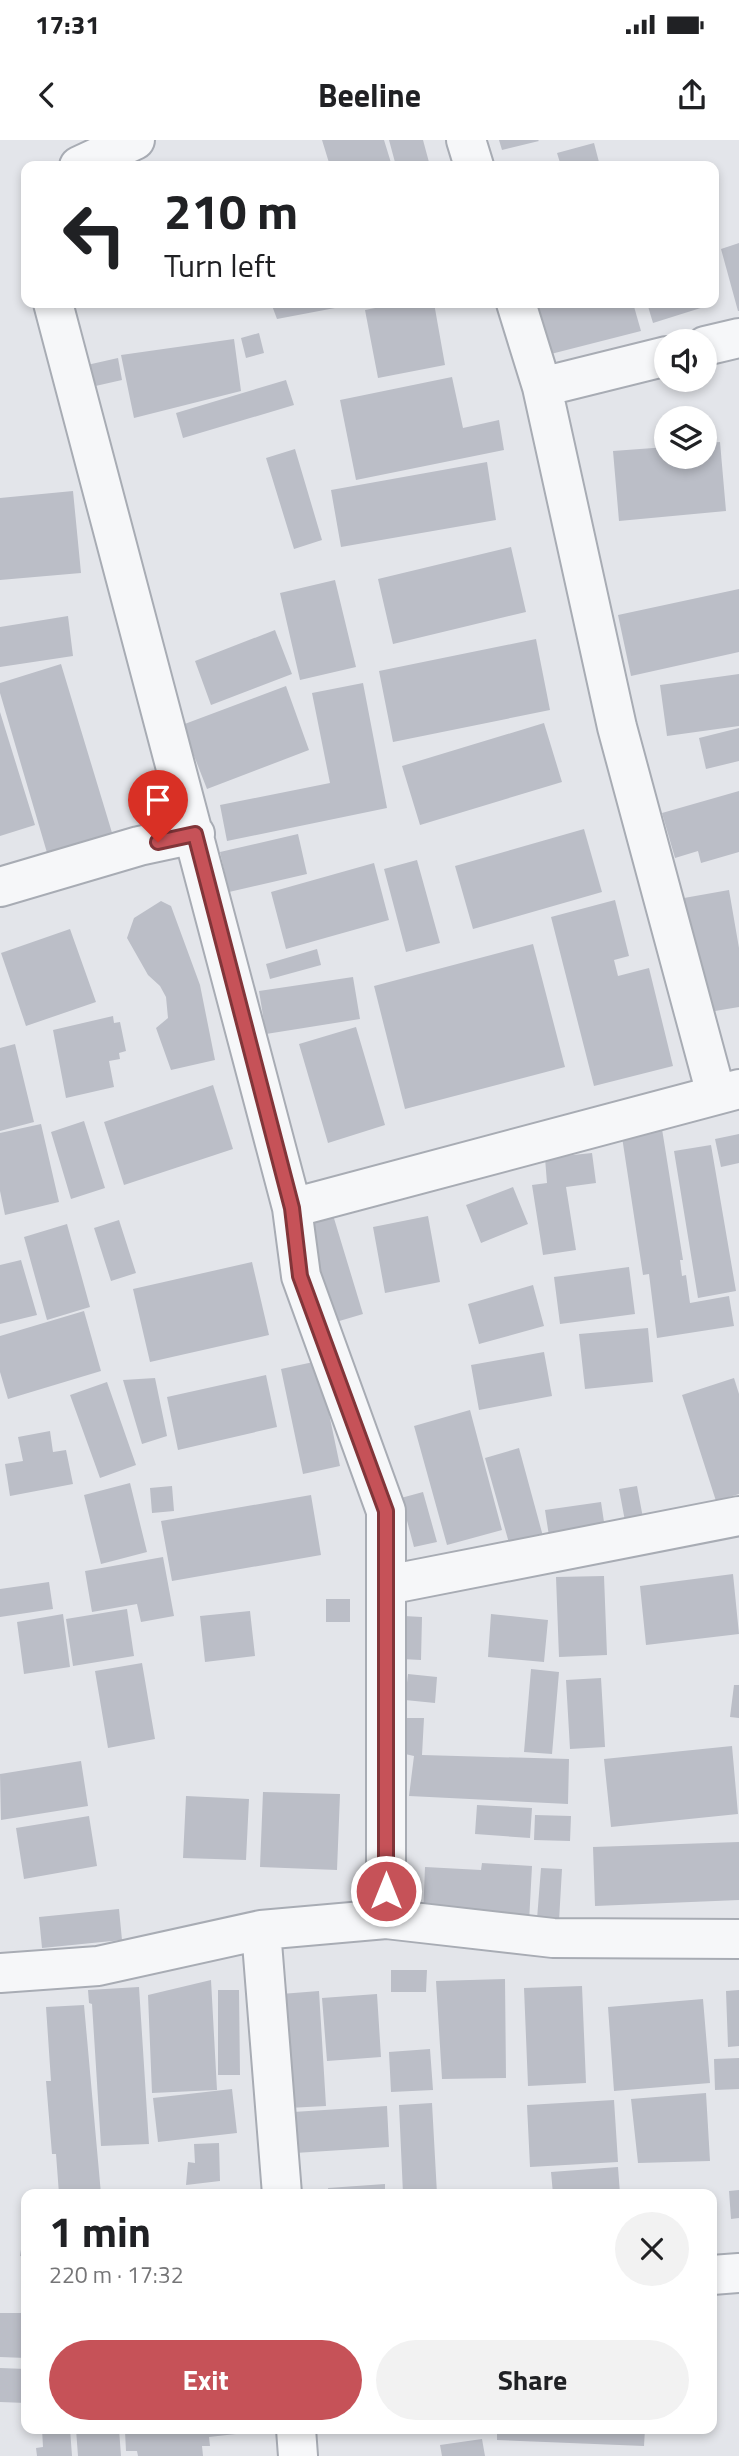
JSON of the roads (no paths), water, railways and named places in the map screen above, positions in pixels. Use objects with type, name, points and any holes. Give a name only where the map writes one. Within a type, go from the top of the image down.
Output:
[{"type":"street","points":[[90,161],[135,140]]},
{"type":"street","points":[[466,140],[472,161]]},
{"type":"street","points":[[54,308],[292,1208],[300,1276],[386,1511],[386,1919]]},
{"type":"street","points":[[292,1208],[728,1092],[617,727],[542,387],[518,308]]},
{"type":"street","points":[[717,343],[739,338]]},
{"type":"street","points":[[542,387],[654,359]]},
{"type":"street","points":[[0,887],[139,846],[195,834]]},
{"type":"street","points":[[387,1585],[739,1516]]},
{"type":"street","points":[[0,1973],[98,1966],[261,1930],[386,1919],[553,1938],[739,1939]]},
{"type":"street","points":[[261,1930],[282,2189]]},
{"type":"street","points":[[717,2275],[739,2275]]},
{"type":"street","points":[[296,2434],[298,2456]]}]
